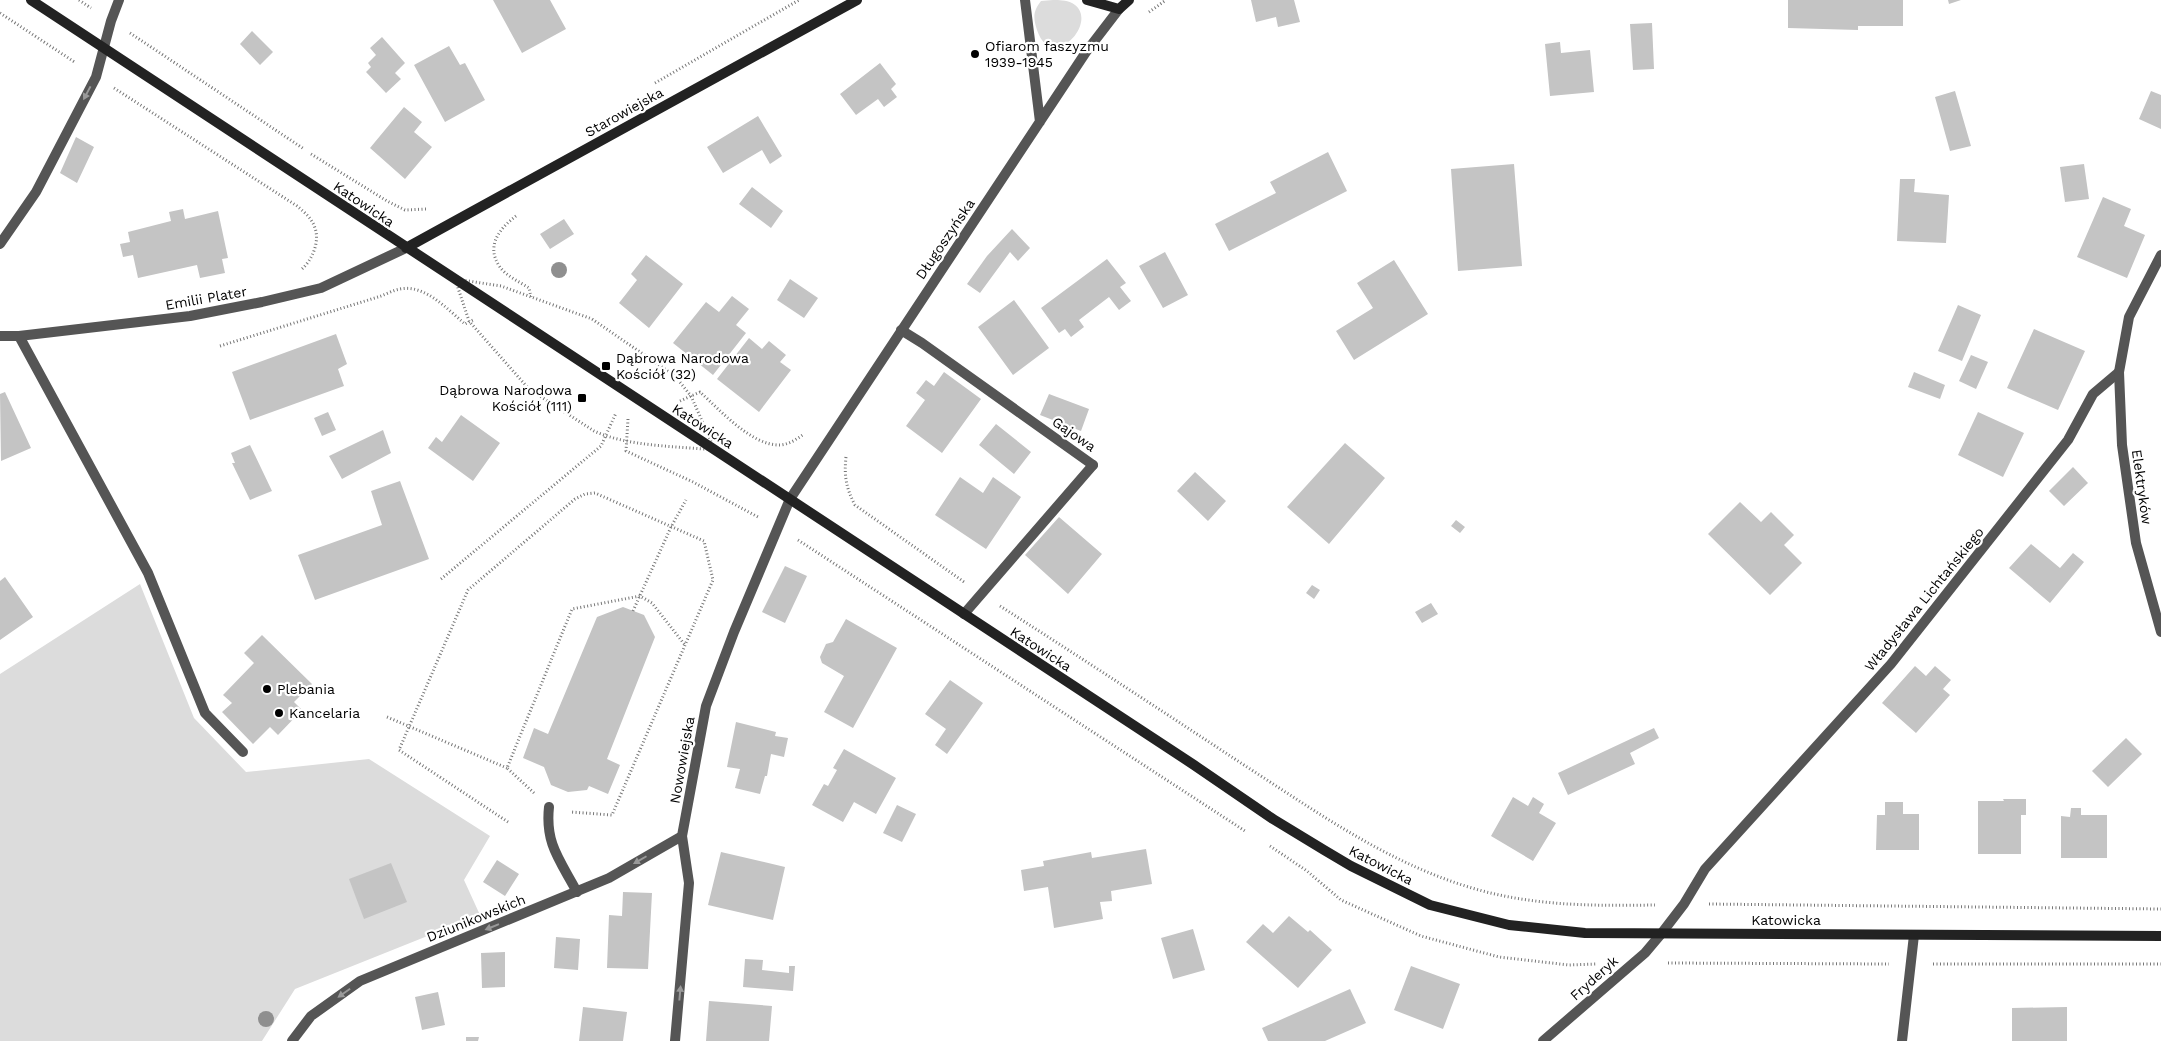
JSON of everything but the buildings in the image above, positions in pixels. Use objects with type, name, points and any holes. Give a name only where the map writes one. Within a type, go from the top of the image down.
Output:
[{"type":"street","name":"Katowicka","points":[[31,0],[1273,819],[1351,866],[1430,905],[1508,925],[1585,933],[2161,936]]},
{"type":"street","points":[[0,244],[36,192],[96,77],[110,20],[118,0]]},
{"type":"street","name":"Starowiejska","points":[[406,248],[857,0]]},
{"type":"street","points":[[1025,0],[1040,122]]},
{"type":"street","points":[[1087,0],[1119,9]]},
{"type":"street","name":"Długoszyńska","points":[[790,499],[1086,52],[1119,9],[1129,0]]},
{"type":"street","name":"Emilii Plater","points":[[0,336],[19,336],[190,316],[262,302],[321,288],[351,272],[406,248]]},
{"type":"street","points":[[2119,372],[2129,318],[2161,255]]},
{"type":"street","name":"Gajowa","points":[[901,330],[1093,465],[964,614]]},
{"type":"street","points":[[19,336],[148,573],[205,713],[243,752]]},
{"type":"street","name":"Elektryków","points":[[2119,372],[2122,446],[2136,543],[2161,632]]},
{"type":"street","name":"Władysława Lichtańskiego","points":[[1661,934],[1684,904],[1705,869],[1891,664],[2068,440],[2093,394],[2119,372]]},
{"type":"street","name":"Nowowiejska","points":[[675,1041],[689,883],[682,836],[706,706],[734,632],[790,499]]},
{"type":"street","points":[[549,807],[547,826],[553,848],[576,892]]},
{"type":"street","name":"Dziunikowskich","points":[[292,1041],[312,1016],[360,981],[609,878],[682,836]]},
{"type":"street","name":"Fryderyk","points":[[1543,1041],[1632,962],[1645,953],[1661,934]]},
{"type":"street","points":[[1902,1041],[1914,935]]},
{"type":"path","points":[[79,0],[312,155],[387,201],[406,210],[430,209]]},
{"type":"path","points":[[654,83],[799,0]]},
{"type":"path","points":[[0,13],[297,206],[309,216],[315,227],[315,246],[308,264],[297,273]]},
{"type":"path","points":[[516,216],[503,226],[497,235],[494,246],[496,257],[500,267],[529,288],[532,303]]},
{"type":"path","points":[[455,279],[501,286],[531,298],[592,319],[675,376],[691,396],[715,450],[627,441],[605,436],[594,431],[529,389],[469,321],[455,279]]},
{"type":"path","points":[[220,346],[378,297],[401,288],[416,290],[433,297],[464,324],[477,318]]},
{"type":"path","points":[[680,401],[700,392],[731,421],[761,441],[780,445],[797,439],[811,429]]},
{"type":"path","points":[[442,579],[601,446],[616,411]]},
{"type":"path","points":[[628,419],[626,450],[693,482],[778,529]]},
{"type":"path","points":[[851,449],[846,457],[844,474],[847,489],[855,505],[981,594],[1327,819],[1398,861],[1437,877],[1474,889],[1547,904],[1582,906],[1684,904],[2161,909]]},
{"type":"path","points":[[387,717],[409,726],[507,768],[549,807],[573,813],[612,815],[713,580],[704,541],[595,493],[585,494],[575,499],[468,590],[409,726],[399,750],[508,822]]},
{"type":"path","points":[[633,611],[670,527],[686,500]]},
{"type":"path","points":[[507,768],[572,609],[640,596],[652,603],[685,645]]},
{"type":"path","points":[[1632,962],[2161,964]]},
{"type":"shaded area","points":[[1053,0],[1072,3],[1080,11],[1081,20],[1078,30],[1071,39],[1063,45],[1053,47],[1044,42],[1037,30],[1034,18],[1036,8],[1041,1]]},
{"type":"shaded area","points":[[140,584],[194,718],[246,772],[369,759],[490,836],[464,880],[480,915],[295,989],[262,1041],[0,1041],[0,674]]},
{"type":"place","name":"Ofiarom faszyzmu 1939-1945","points":[[975,54]]},
{"type":"place","name":"Dąbrowa Narodowa Kościół (32)","points":[[606,366]]},
{"type":"place","name":"Dąbrowa Narodowa Kościół (111)","points":[[582,398]]},
{"type":"place","name":"Plebania","points":[[267,689]]},
{"type":"place","name":"Kancelaria","points":[[279,713]]}]
